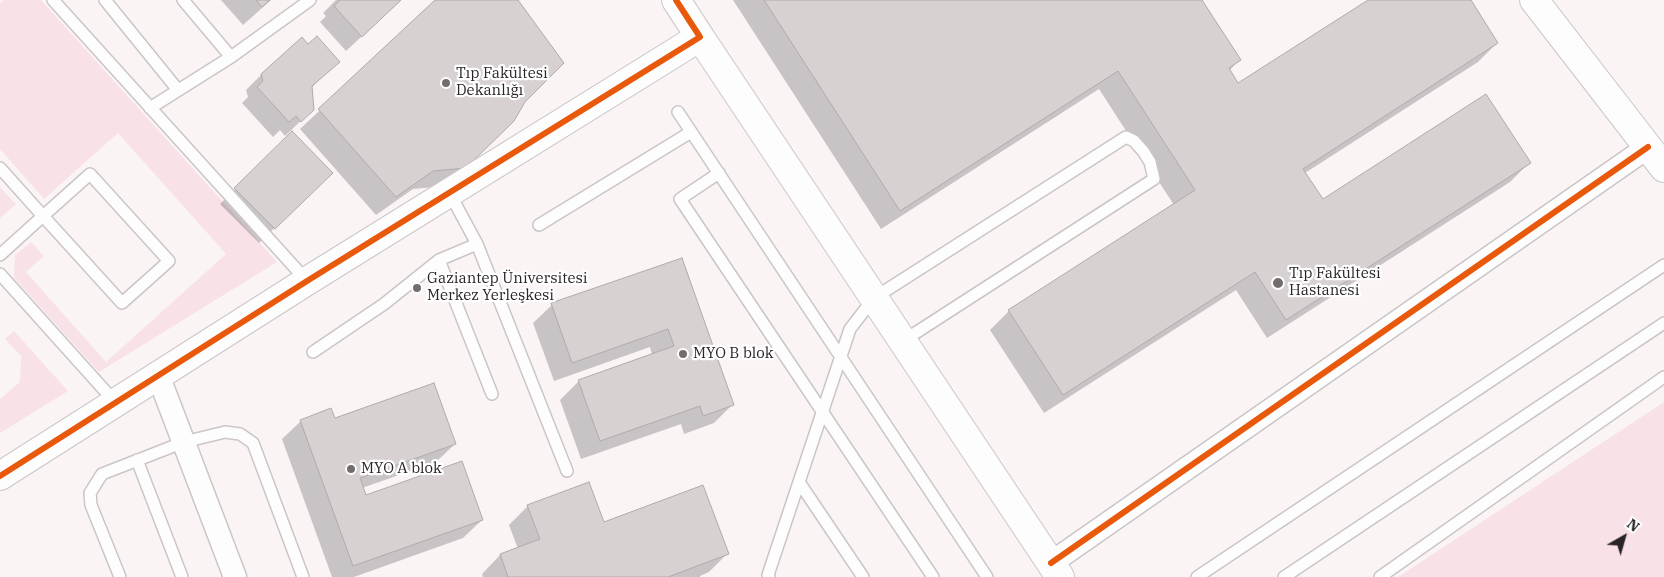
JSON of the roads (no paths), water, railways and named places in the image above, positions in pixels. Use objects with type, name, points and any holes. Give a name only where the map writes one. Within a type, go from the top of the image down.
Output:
[{"type":"street","points":[[676,0],[1056,570],[1648,147]]},
{"type":"street","points":[[1541,7],[1664,168]]},
{"type":"street","points":[[0,476],[307,281],[700,37]]},
{"type":"street","points":[[158,375],[235,577]]},
{"type":"lane","points":[[53,0],[307,281]]},
{"type":"lane","points":[[105,0],[178,90]]},
{"type":"lane","points":[[183,0],[231,57]]},
{"type":"lane","points":[[150,108],[231,57],[310,0]]},
{"type":"lane","points":[[678,112],[987,577]]},
{"type":"lane","points":[[539,225],[691,132]]},
{"type":"lane","points":[[769,577],[768,575],[850,329],[874,298],[1126,137],[1137,144],[1146,154],[1152,166],[1154,179],[903,341]]},
{"type":"lane","points":[[0,168],[43,216],[122,303],[168,261],[90,174],[43,216],[0,255]]},
{"type":"lane","points":[[719,173],[680,199],[933,577]]},
{"type":"lane","points":[[449,192],[477,244],[567,471]]},
{"type":"lane","points":[[313,352],[384,304],[439,260],[477,244]]},
{"type":"lane","points":[[439,260],[492,394]]},
{"type":"lane","points":[[1197,577],[1664,265]]},
{"type":"lane","points":[[0,274],[115,402]]},
{"type":"lane","points":[[1284,577],[1664,323]]},
{"type":"lane","points":[[1380,577],[1664,378]]},
{"type":"lane","points":[[120,577],[91,505],[90,493],[102,474],[184,442],[225,432],[240,434],[253,443],[303,577]]},
{"type":"lane","points":[[138,460],[182,577]]},
{"type":"lane","points":[[799,482],[863,577]]},
{"type":"place","name":"Tıp Fakültesi Dekanlığı","points":[[446,83]]},
{"type":"place","name":"Tıp Fakültesi Hastanesi","points":[[1278,283]]},
{"type":"place","name":"Gaziantep Üniversitesi Merkez Yerleşkesi","points":[[417,288]]},
{"type":"place","name":"MYO B blok","points":[[683,354]]},
{"type":"place","name":"MYO A blok","points":[[351,469]]}]
